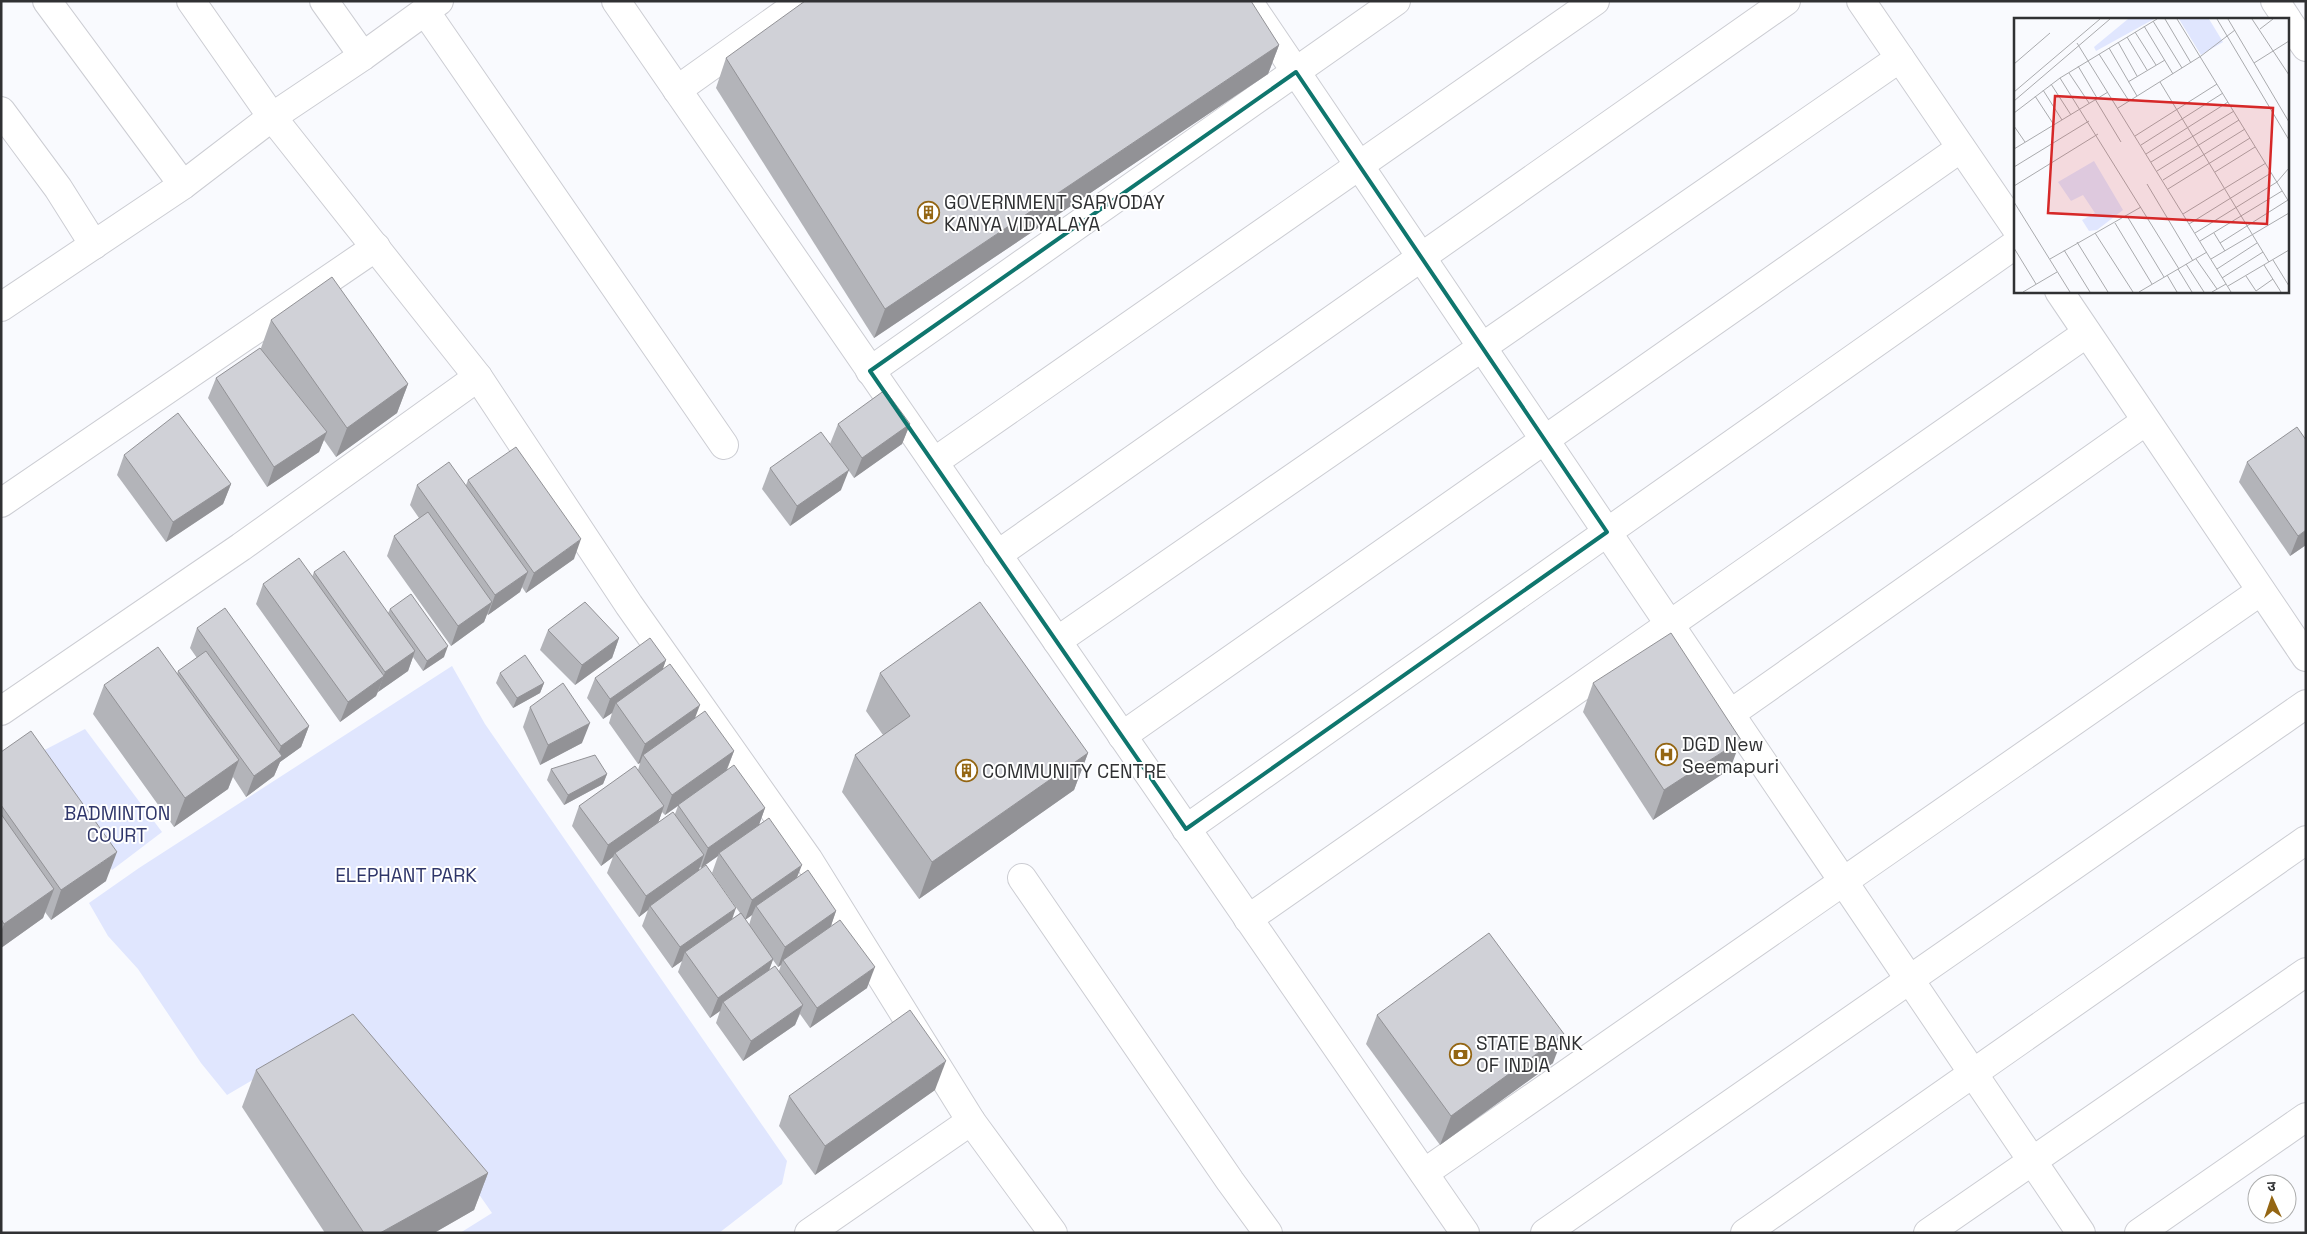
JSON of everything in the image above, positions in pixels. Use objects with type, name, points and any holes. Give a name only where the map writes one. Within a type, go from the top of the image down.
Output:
[{"type":"street","points":[[47,1],[183,185]]},
{"type":"street","points":[[191,1],[272,117],[478,376],[629,605],[808,859],[972,1121],[1052,1233]]},
{"type":"street","points":[[324,1],[363,56]]},
{"type":"street","points":[[616,1],[1465,1233]]},
{"type":"street","points":[[1248,1],[2081,1233]]},
{"type":"street","points":[[870,371],[1396,1]]},
{"type":"street","points":[[934,462],[1595,1]]},
{"type":"street","points":[[997,555],[1786,1]]},
{"type":"street","points":[[1861,1],[2014,225]]},
{"type":"street","points":[[2275,1],[2286,18]]},
{"type":"street","points":[[676,90],[788,5]]},
{"type":"street","points":[[5,298],[94,245],[183,185],[272,117],[363,56],[432,6],[724,446]]},
{"type":"street","points":[[2290,24],[2306,47]]},
{"type":"street","points":[[1057,641],[1900,58]]},
{"type":"street","points":[[1,111],[58,188],[94,245]]},
{"type":"street","points":[[1122,736],[1961,148]]},
{"type":"street","points":[[1186,829],[2014,245]]},
{"type":"street","points":[[1,503],[376,247]]},
{"type":"street","points":[[2060,292],[2306,657]]},
{"type":"street","points":[[1248,919],[2087,334]]},
{"type":"street","points":[[1,711],[241,547],[478,376]]},
{"type":"street","points":[[1730,714],[2146,421]]},
{"type":"street","points":[[1424,1173],[2262,591]]},
{"type":"street","points":[[1545,1233],[2306,704]]},
{"type":"street","points":[[1745,1233],[2306,840]]},
{"type":"street","points":[[1022,878],[1230,1181],[1268,1233]]},
{"type":"street","points":[[1928,1233],[2306,972]]},
{"type":"street","points":[[2139,1233],[2306,1117]]},
{"type":"street","points":[[826,1228],[972,1121]]},
{"type":"highlighted area","points":[[1296,72],[1607,532],[1186,829],[870,371]]},
{"type":"green space","name":"ELEPHANT PARK","points":[[452,666],[485,724],[787,1161],[782,1184],[719,1233],[460,1233],[492,1213],[357,1019],[227,1095],[201,1063],[138,969],[108,936],[89,903],[139,868]]},
{"type":"green space","name":"BADMINTON COURT","points":[[85,729],[162,832],[112,870],[33,756]]},
{"type":"building","name":"GOVERNMENT SARVODAY KANYA VIDYALAYA","points":[[805,1],[1251,1],[1279,45],[885,309],[726,58]]},
{"type":"building","points":[[332,277],[408,384],[347,428],[271,320]]},
{"type":"building","points":[[260,348],[327,432],[274,467],[216,378]]},
{"type":"building","points":[[885,390],[910,424],[862,458],[838,424]]},
{"type":"building","points":[[178,413],[231,484],[173,522],[124,455]]},
{"type":"building","points":[[2297,427],[2306,440],[2306,530],[2298,536],[2247,462]]},
{"type":"building","points":[[821,432],[849,470],[797,506],[770,468]]},
{"type":"building","points":[[516,447],[581,539],[534,573],[468,480]]},
{"type":"building","points":[[449,462],[528,572],[495,595],[417,485]]},
{"type":"building","points":[[428,512],[492,602],[458,626],[394,536]]},
{"type":"building","points":[[344,551],[415,651],[385,672],[314,572]]},
{"type":"building","points":[[299,558],[384,676],[348,702],[263,584]]},
{"type":"building","points":[[411,594],[448,646],[427,661],[390,609]]},
{"type":"building","points":[[585,602],[619,638],[582,665],[548,630]]},
{"type":"building","name":"COMMUNITY CENTRE","points":[[980,602],[1088,753],[932,862],[855,755],[910,716],[880,673]]},
{"type":"building","points":[[225,608],[309,726],[281,746],[197,628]]},
{"type":"building","points":[[1671,633],[1741,740],[1664,790],[1593,683]]},
{"type":"building","points":[[650,638],[666,660],[610,699],[595,678]]},
{"type":"building","points":[[158,647],[239,760],[185,798],[104,685]]},
{"type":"building","points":[[206,651],[282,756],[254,776],[178,671]]},
{"type":"building","points":[[525,655],[544,683],[517,698],[500,673]]},
{"type":"building","points":[[670,664],[700,705],[645,744],[616,703]]},
{"type":"building","points":[[563,683],[590,723],[548,745],[530,707]]},
{"type":"building","points":[[705,711],[734,751],[672,795],[643,755]]},
{"type":"building","points":[[31,731],[117,852],[61,890],[1,805],[1,752]]},
{"type":"building","points":[[595,755],[607,774],[568,795],[551,769]]},
{"type":"building","points":[[734,765],[765,808],[708,848],[678,805]]},
{"type":"building","points":[[635,766],[664,806],[608,845],[579,806]]},
{"type":"building","points":[[673,812],[704,855],[646,896],[615,853]]},
{"type":"building","points":[[1,814],[54,889],[4,924],[1,919]]},
{"type":"building","points":[[769,818],[802,865],[752,900],[719,853]]},
{"type":"building","points":[[706,865],[736,908],[680,947],[650,906]]},
{"type":"building","points":[[808,870],[836,911],[785,947],[756,906]]},
{"type":"building","points":[[741,913],[773,959],[718,998],[685,952]]},
{"type":"building","points":[[840,920],[875,967],[817,1008],[783,960]]},
{"type":"building","name":"STATE BANK OF INDIA","points":[[1489,933],[1564,1034],[1451,1116],[1377,1015]]},
{"type":"building","points":[[775,966],[803,1005],[751,1041],[723,1002]]},
{"type":"building","points":[[910,1010],[946,1061],[825,1146],[789,1096]]},
{"type":"building","points":[[353,1014],[488,1173],[380,1233],[364,1233],[256,1070]]},
{"type":"place","name":"GOVERNMENT SARVODAY KANYA VIDYALAYA","points":[[928,213]]},
{"type":"place","name":"DGD New Seemapuri","points":[[1666,755]]},
{"type":"place","name":"COMMUNITY CENTRE","points":[[966,771]]},
{"type":"place","name":"STATE BANK OF INDIA","points":[[1460,1054]]}]
